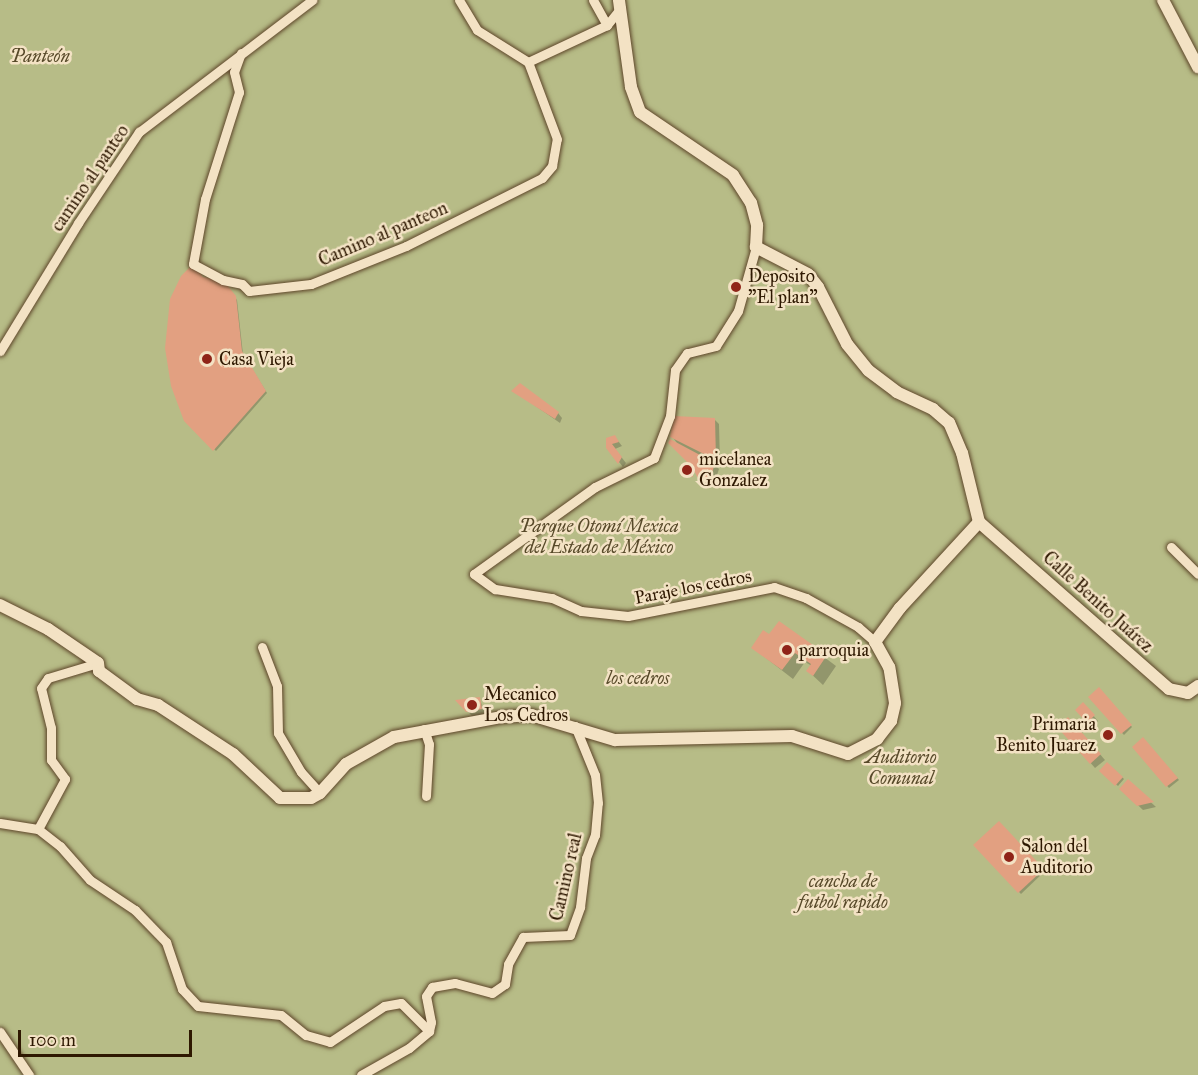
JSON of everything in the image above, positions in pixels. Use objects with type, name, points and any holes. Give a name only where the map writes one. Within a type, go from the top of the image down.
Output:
[{"type":"main road","points":[[1163,0],[1198,67]]},
{"type":"main road","points":[[0,605],[48,629],[98,663],[99,670],[137,699],[158,705],[233,754],[280,798],[311,798],[320,793],[346,764],[369,749],[424,729],[514,716],[531,715],[575,726],[615,740],[792,736],[848,754],[877,739],[891,721],[893,686],[889,667],[875,642],[900,608],[979,522],[962,453],[950,423],[933,409],[897,392],[868,370],[847,344],[818,287],[808,274],[756,247],[757,225],[743,186],[733,175],[640,112],[628,73],[620,4]]},
{"type":"main road","name":"Calle Benito Juárez","points":[[979,522],[1169,689],[1183,693],[1198,686]]},
{"type":"street","name":"camino al panteo","points":[[0,351],[96,195],[139,132],[312,0]]},
{"type":"street","points":[[459,0],[477,30],[528,62],[607,26],[620,4]]},
{"type":"street","points":[[592,0],[607,26]]},
{"type":"street","name":"Camino al panteon","points":[[241,52],[234,72],[239,92],[205,199],[193,264],[223,280],[242,284],[249,291],[311,284],[406,246],[542,178],[552,166],[557,139],[528,62]]},
{"type":"street","name":"Paraje los cedros","points":[[756,247],[738,311],[716,346],[687,354],[675,370],[670,416],[654,458],[596,487],[474,574],[495,589],[552,598],[581,611],[628,616],[774,587],[806,598],[858,627],[875,642]]},
{"type":"street","points":[[1171,547],[1198,574]]},
{"type":"street","points":[[262,647],[277,686],[278,734],[301,771],[320,793]]},
{"type":"street","points":[[38,829],[64,780],[51,760],[51,728],[41,688],[48,678],[98,663]]},
{"type":"street","name":"Camino real","points":[[429,1031],[431,1022],[426,996],[432,987],[455,983],[492,993],[505,984],[508,964],[523,937],[570,935],[580,907],[586,858],[595,835],[598,803],[595,775],[575,726]]},
{"type":"street","points":[[424,729],[429,744],[426,796]]},
{"type":"street","points":[[0,823],[38,829],[60,846],[90,880],[152,926],[173,957],[182,989],[198,1006],[281,1015],[306,1035],[330,1042],[384,1006],[401,1003],[409,1007],[429,1031],[409,1048],[361,1075]]},
{"type":"street","points":[[0,1032],[29,1075]]},
{"type":"green space","name":"Parque Otomí Mexica del Estado de México","points":[[0,0],[1198,0],[1198,1075],[0,1075]]},
{"type":"building","name":"Casa Vieja","points":[[193,264],[203,277],[223,280],[236,296],[242,351],[266,391],[213,451],[184,421],[171,386],[165,348],[170,299],[181,276]]},
{"type":"building","points":[[520,383],[559,412],[555,419],[511,391]]},
{"type":"building","points":[[674,416],[715,418],[716,460],[670,437]]},
{"type":"building","points":[[615,435],[619,442],[612,444],[622,457],[618,464],[606,448],[606,438]]},
{"type":"building","points":[[670,439],[715,463],[710,480],[699,480],[692,467],[668,443]]},
{"type":"building","name":"micelanea Gonzalez","points":[[685,464],[692,467],[693,477],[681,474]]},
{"type":"building","name":"parroquia","points":[[779,621],[827,655],[813,676],[806,671],[811,664],[795,653],[782,670],[751,648],[763,630],[769,634]]},
{"type":"building","points":[[1099,687],[1132,725],[1121,734],[1088,697]]},
{"type":"building","name":"Mecanico Los Cedros","points":[[480,697],[482,709],[466,712],[455,700]]},
{"type":"building","points":[[1083,702],[1095,715],[1087,723],[1075,710]]},
{"type":"building","points":[[1068,717],[1101,754],[1090,764],[1057,727]]},
{"type":"building","points":[[1143,737],[1178,778],[1166,787],[1132,747]]},
{"type":"building","points":[[1107,762],[1123,777],[1115,786],[1099,771]]},
{"type":"building","points":[[1128,779],[1154,802],[1137,806],[1119,789]]},
{"type":"building","name":"Salon del Auditorio","points":[[999,821],[1044,869],[1018,893],[973,845]]},
{"type":"place","name":"Deposito \"El plan\"","points":[[736,287]]},
{"type":"place","name":"Casa Vieja","points":[[207,359]]},
{"type":"place","name":"micelanea Gonzalez","points":[[687,470]]},
{"type":"place","name":"parroquia","points":[[787,650]]},
{"type":"place","name":"Mecanico Los Cedros","points":[[472,705]]},
{"type":"place","name":"Primaria Benito Juarez","points":[[1108,735]]},
{"type":"place","name":"Salon del Auditorio","points":[[1009,857]]},
{"type":"park label","name":"Panteón","points":[[40,56]]},
{"type":"park label","name":"los cedros","points":[[638,678]]},
{"type":"park label","name":"Auditorio Comunal","points":[[901,768]]},
{"type":"park label","name":"cancha de futbol rapido","points":[[843,892]]}]
